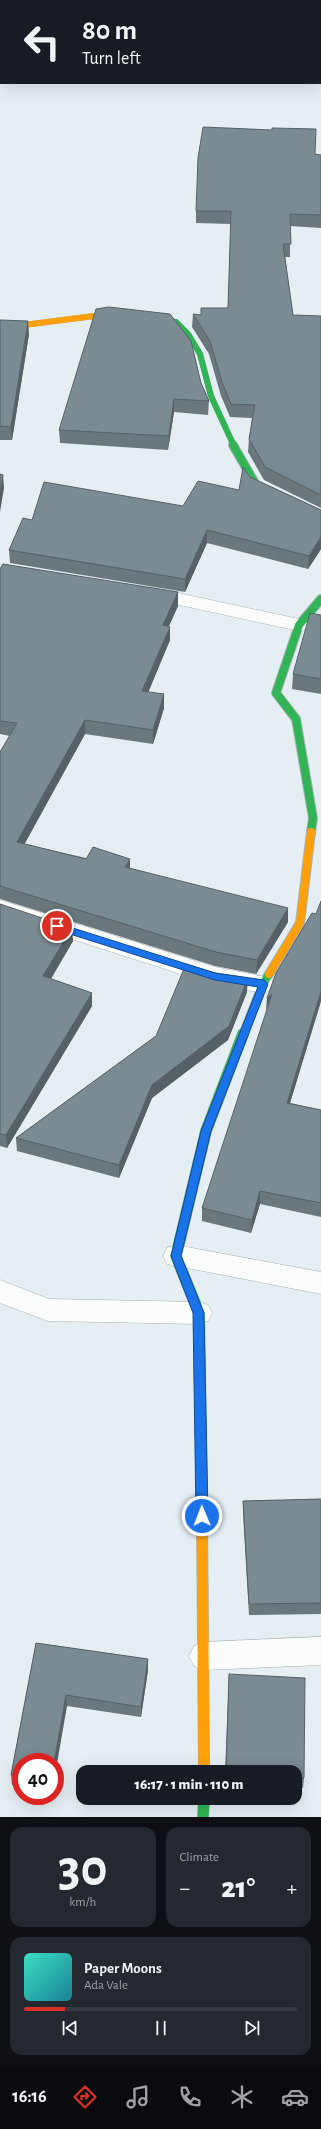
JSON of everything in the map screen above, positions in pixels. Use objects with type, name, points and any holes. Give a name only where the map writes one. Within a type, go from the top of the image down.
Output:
[{"type":"street","points":[[0,328],[110,314],[176,322],[188,334],[200,354],[214,402],[227,434],[256,485],[321,517]]},
{"type":"street","points":[[130,589],[193,601],[299,625]]},
{"type":"street","points":[[204,1765],[204,1656],[199,1313],[176,1256],[206,1131],[264,984],[300,923],[313,818],[296,718],[276,693],[299,625],[321,599]]},
{"type":"street","points":[[0,908],[215,976],[264,984]]},
{"type":"street","points":[[176,1256],[321,1283]]},
{"type":"street","points":[[0,1291],[48,1310],[199,1313]]},
{"type":"street","points":[[204,1656],[321,1651]]},
{"type":"street","points":[[204,1805],[204,1817]]},
{"type":"building","points":[[203,127],[272,130],[272,128],[316,129],[315,154],[321,155],[321,215],[290,214],[291,244],[283,244],[293,315],[321,316],[321,495],[265,467],[249,439],[255,405],[231,404],[222,382],[210,341],[193,314],[201,315],[201,308],[228,308],[231,211],[196,211],[198,158]]},
{"type":"building","points":[[109,307],[170,314],[191,341],[201,383],[209,401],[174,399],[169,436],[59,430],[96,309]]},
{"type":"building","points":[[0,320],[28,321],[11,427],[0,426]]},
{"type":"building","points":[[243,467],[250,477],[321,510],[321,537],[309,556],[207,530],[185,579],[9,550],[23,518],[32,520],[44,482],[183,506],[198,481],[239,490]]},
{"type":"building","points":[[0,474],[3,475],[0,492]]},
{"type":"building","points":[[3,564],[178,592],[163,625],[170,627],[142,691],[164,694],[153,730],[85,720],[17,842],[86,859],[93,847],[130,859],[125,867],[288,908],[257,960],[216,952],[0,886],[0,752],[17,723],[0,721],[0,569]]},
{"type":"building","points":[[310,613],[321,615],[321,679],[293,674]]},
{"type":"building","points":[[321,901],[321,991],[287,1103],[321,1110],[321,1203],[260,1191],[252,1220],[202,1208],[272,994],[267,998],[276,973],[312,913],[316,914]]},
{"type":"building","points":[[0,904],[72,928],[43,976],[92,993],[6,1135],[0,1134]]},
{"type":"building","points":[[186,964],[215,973],[248,978],[229,1026],[152,1085],[119,1165],[16,1138],[156,1036]]},
{"type":"building","points":[[321,1499],[321,1603],[249,1604],[243,1501]]},
{"type":"building","points":[[36,1643],[148,1659],[141,1707],[66,1695],[56,1753],[15,1753]]},
{"type":"building","points":[[229,1674],[305,1678],[304,1778],[302,1778],[302,1765],[226,1765]]},
{"type":"traffic: fast","points":[[148,319],[176,322],[188,334],[200,354],[211,396],[227,434],[256,485],[321,517]]},
{"type":"traffic: fast","points":[[311,832],[313,818],[296,719],[276,693],[299,625],[321,599]]},
{"type":"traffic: fast","points":[[202,1509],[199,1313],[176,1256],[206,1131],[263,984],[269,974]]},
{"type":"traffic: fast","points":[[203,1817],[204,1805]]},
{"type":"traffic: slow","points":[[0,328],[110,314],[148,319]]},
{"type":"traffic: slow","points":[[269,974],[300,923],[311,832]]},
{"type":"traffic: slow","points":[[202,1509],[204,1765]]},
{"type":"route","points":[[57,926],[215,976],[264,984],[206,1131],[176,1256],[199,1313],[202,1516]]}]
